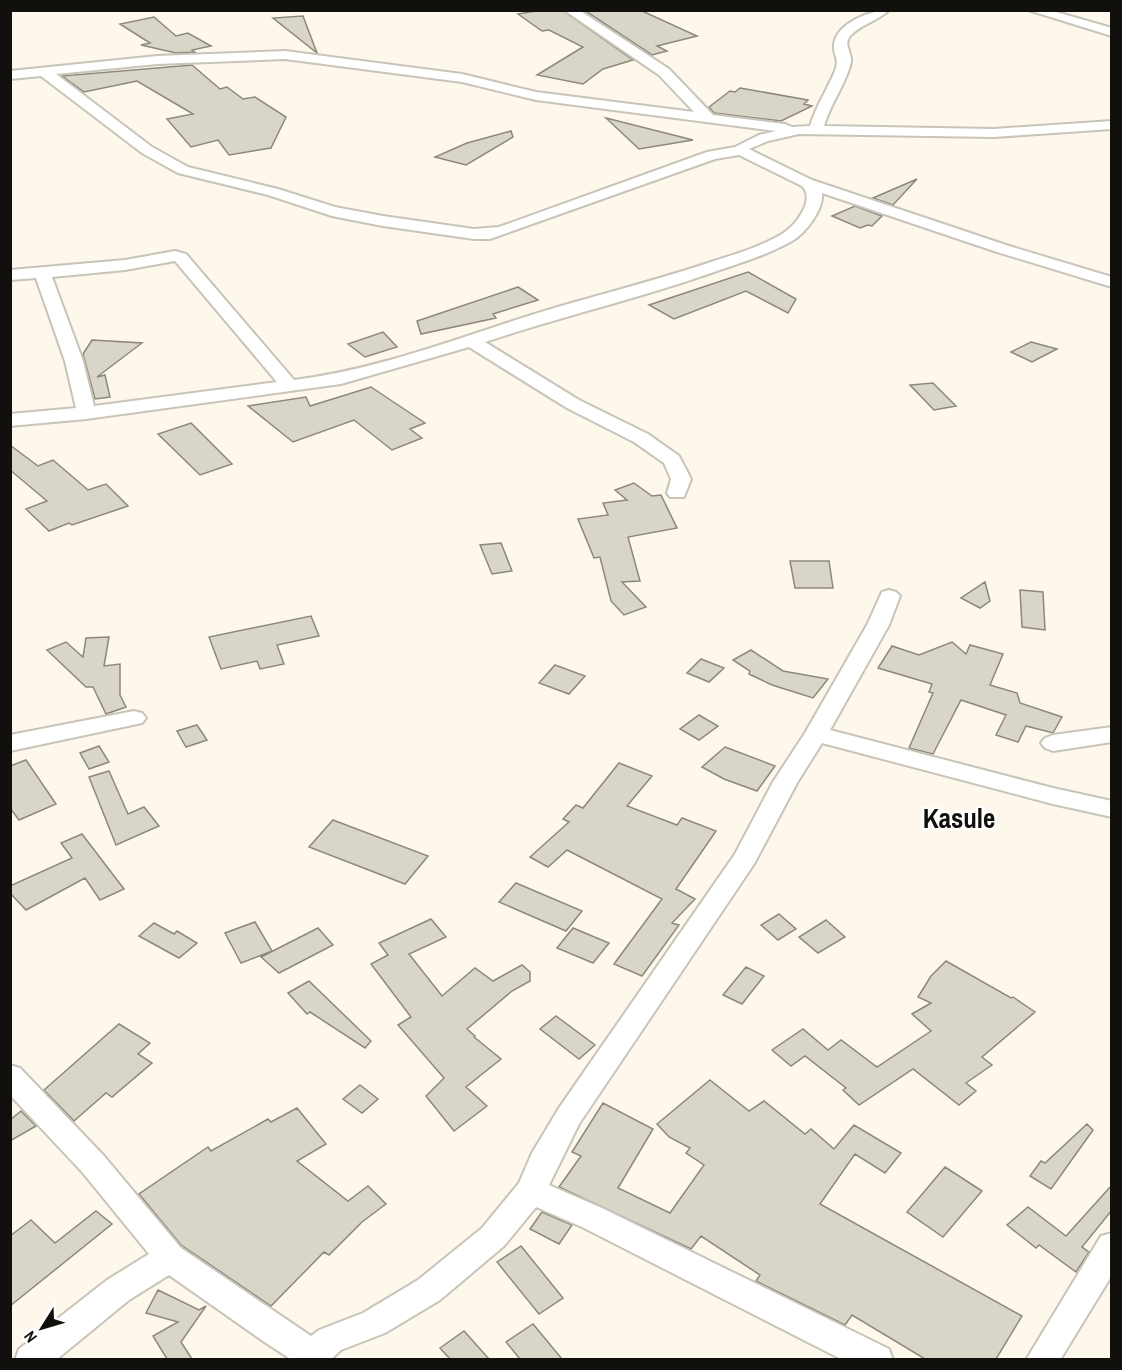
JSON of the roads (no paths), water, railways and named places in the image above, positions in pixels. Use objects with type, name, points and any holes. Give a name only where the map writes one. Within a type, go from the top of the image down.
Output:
[{"type":"street","points":[[570,10],[664,72],[677,84],[691,104],[710,119]]},
{"type":"street","points":[[1034,10],[1112,32]]},
{"type":"street","points":[[816,130],[822,108],[842,72],[845,59],[840,46],[843,36],[879,11]]},
{"type":"street","points":[[10,75],[158,60],[285,55],[453,76],[536,96],[799,130],[994,133],[1112,125]]},
{"type":"street","points":[[43,71],[147,150],[183,170],[273,192],[333,211],[451,232],[490,234],[505,230],[712,155],[741,150],[751,142],[799,130]]},
{"type":"street","points":[[741,150],[807,183],[1003,249],[1112,282]]},
{"type":"street","points":[[10,420],[86,413],[291,387],[358,375],[566,310],[669,282],[772,245],[796,231],[808,214],[814,200],[814,190],[807,183]]},
{"type":"street","points":[[10,275],[125,265],[175,255],[180,257],[291,387]]},
{"type":"street","points":[[42,273],[74,361],[86,413]]},
{"type":"street","points":[[470,340],[573,404],[641,438],[672,459],[681,479],[677,493]]},
{"type":"street","points":[[10,1076],[67,1133],[134,1211],[170,1258],[314,1357],[330,1340],[374,1323],[429,1290],[493,1237],[531,1191],[543,1162],[569,1116],[746,858],[785,782],[816,734],[878,625],[889,596]]},
{"type":"street","points":[[10,743],[134,718]]},
{"type":"street","points":[[816,734],[1053,796],[1112,809]]},
{"type":"street","points":[[1053,743],[1112,734]]},
{"type":"street","points":[[531,1191],[593,1218],[877,1359]]},
{"type":"street","points":[[1042,1359],[1112,1246]]},
{"type":"street","points":[[31,1359],[118,1290],[170,1258]]},
{"type":"district","name":"Kasule","points":[[959,819]]}]
